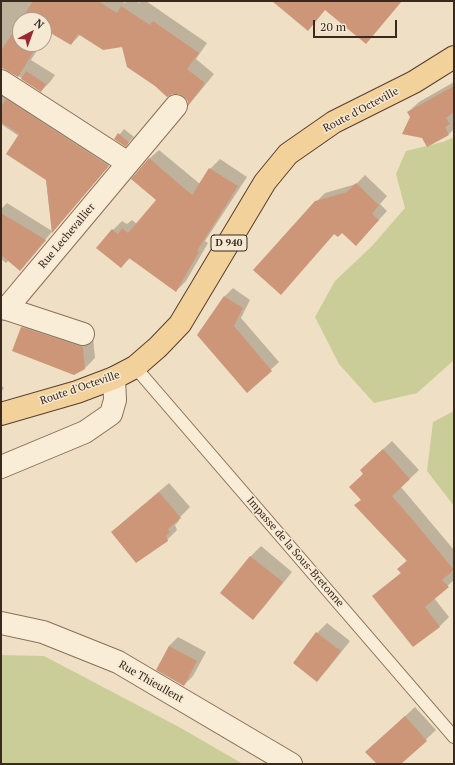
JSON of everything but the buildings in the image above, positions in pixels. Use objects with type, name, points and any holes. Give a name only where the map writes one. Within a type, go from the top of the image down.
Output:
[{"type":"main road","name":"Route d'Octeville","points":[[1,414],[77,392],[114,378],[135,368],[180,324],[265,182],[288,154],[334,122],[414,82],[454,57]]},
{"type":"street","points":[[1,81],[128,163]]},
{"type":"street","name":"Rue Lechevallier","points":[[4,308],[176,106]]},
{"type":"street","points":[[4,308],[83,334]]},
{"type":"street","points":[[1,467],[86,432],[111,414],[115,400],[114,378]]},
{"type":"street","name":"Rue Thieullent","points":[[1,623],[44,632],[118,662],[291,764]]},
{"type":"lane","name":"Impasse de la Sous-Bretonne","points":[[135,368],[454,737]]},
{"type":"green space","points":[[454,137],[454,360],[417,393],[374,403],[339,364],[315,317],[335,281],[372,246],[405,208],[396,174],[406,151],[443,142]]},
{"type":"green space","points":[[454,411],[454,506],[427,471],[433,422]]},
{"type":"green space","points":[[1,655],[44,656],[179,727],[243,764],[1,764]]}]
